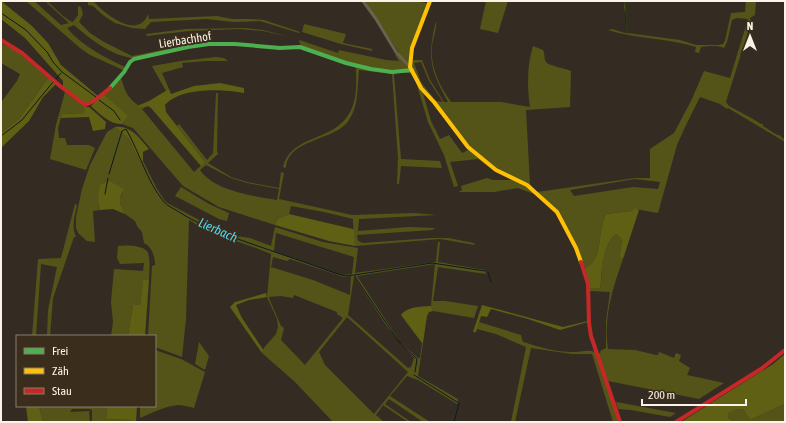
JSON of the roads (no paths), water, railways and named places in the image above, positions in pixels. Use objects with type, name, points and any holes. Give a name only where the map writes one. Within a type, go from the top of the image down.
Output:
[{"type":"street","points":[[363,1],[396,52],[411,69],[421,88],[434,102],[468,147],[496,170],[527,185],[557,212],[576,248],[584,272],[589,293],[589,324],[620,422]]},
{"type":"street","points":[[411,69],[412,48],[430,1]]},
{"type":"street","name":"Lierbachhof","points":[[1,40],[22,53],[60,86],[85,105],[89,105],[95,101],[124,72],[128,64],[134,59],[199,45],[235,44],[280,48],[300,47],[346,63],[371,69],[392,72],[411,69]]},
{"type":"street","points":[[405,62],[411,61]]},
{"type":"street","points":[[676,422],[761,369],[785,350]]},
{"type":"waterway","points":[[626,1],[626,33]]},
{"type":"waterway","name":"Lierbach","points":[[1,13],[26,30],[47,52],[62,72],[96,97]]},
{"type":"waterway","points":[[56,79],[61,73]]},
{"type":"waterway","points":[[1,136],[22,120],[53,82]]},
{"type":"waterway","name":"Lierbach","points":[[99,100],[114,111],[120,120]]},
{"type":"waterway","name":"Lierbach","points":[[109,174],[122,131],[126,129],[152,185],[164,202],[169,206],[187,217],[231,236],[335,273],[345,276],[353,275]]},
{"type":"waterway","points":[[105,194],[108,178]]},
{"type":"waterway","name":"Lierbach","points":[[415,372],[417,359],[399,342],[354,275],[432,263],[485,271]]},
{"type":"waterway","name":"Lierbach","points":[[488,272],[491,282]]},
{"type":"waterway","points":[[414,375],[457,402]]},
{"type":"waterway","points":[[454,422],[459,403]]}]
